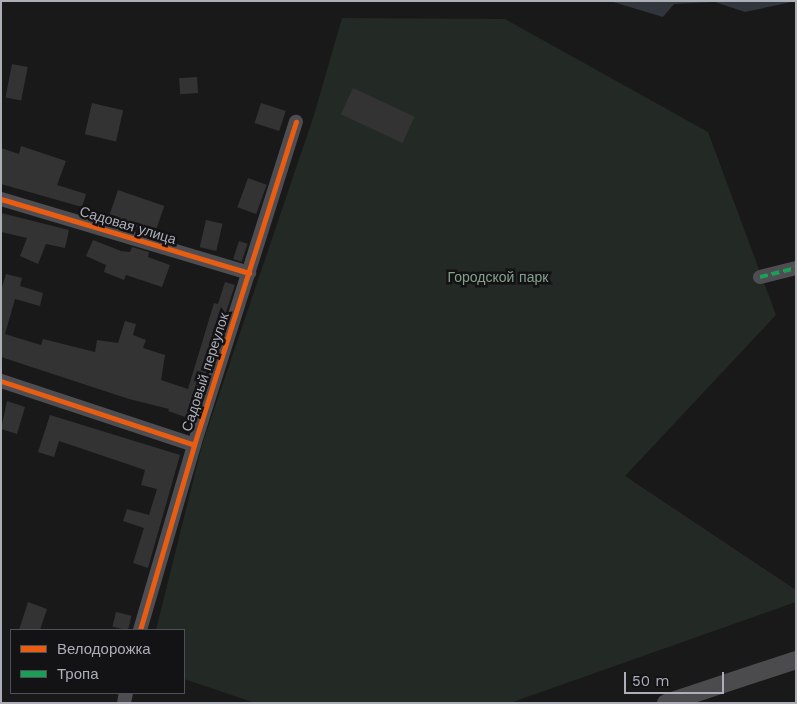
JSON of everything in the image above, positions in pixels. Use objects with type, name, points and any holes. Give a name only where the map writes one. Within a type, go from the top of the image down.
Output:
[{"type":"main road","points":[[666,703],[796,660]]},
{"type":"street","name":"Садовый переулок","points":[[140,629],[194,444],[296,122]]},
{"type":"street","name":"Садовая улица","points":[[1,199],[249,273]]},
{"type":"street","points":[[760,277],[796,268]]},
{"type":"street","points":[[1,382],[194,444]]},
{"type":"green space","name":"Городской парк","points":[[342,18],[505,19],[708,132],[776,315],[625,476],[796,590],[796,602],[510,703],[255,703],[185,679],[185,629],[156,629],[202,445],[314,115]]},
{"type":"shaded area","points":[[610,1],[796,1],[745,12],[715,2],[674,4],[663,17]]},
{"type":"building","points":[[12,64],[28,67],[21,100],[6,97]]},
{"type":"building","points":[[197,77],[198,93],[180,94],[179,78]]},
{"type":"building","points":[[353,88],[415,117],[402,143],[341,114]]},
{"type":"building","points":[[92,103],[123,110],[116,141],[85,134]]},
{"type":"building","points":[[261,103],[286,111],[279,131],[255,123]]},
{"type":"building","points":[[21,146],[66,161],[57,185],[86,194],[82,207],[1,184],[1,148],[19,154]]},
{"type":"building","points":[[248,178],[267,185],[256,214],[237,207]]},
{"type":"building","points":[[118,190],[164,206],[155,233],[109,217]]},
{"type":"building","points":[[1,213],[69,230],[65,248],[46,244],[38,264],[20,256],[27,238],[1,232]]},
{"type":"building","points":[[206,220],[223,224],[216,251],[200,247]]},
{"type":"building","points":[[93,240],[121,251],[130,252],[132,247],[149,252],[148,257],[170,265],[162,287],[126,275],[124,280],[104,272],[106,265],[86,256]]},
{"type":"building","points":[[239,241],[248,244],[242,262],[233,259]]},
{"type":"building","points":[[6,274],[22,278],[20,286],[43,293],[40,306],[15,299],[5,334],[41,345],[43,339],[95,352],[97,340],[118,343],[125,321],[136,324],[133,335],[146,340],[143,348],[165,355],[161,380],[188,389],[214,303],[218,304],[225,282],[235,285],[191,419],[168,411],[169,409],[129,399],[1,357],[1,290]]},
{"type":"building","points":[[7,401],[25,407],[17,434],[1,429]]},
{"type":"building","points":[[50,415],[180,455],[148,568],[133,563],[144,528],[123,521],[127,509],[149,515],[157,489],[141,485],[145,470],[59,441],[54,457],[38,452]]},
{"type":"building","points":[[28,602],[47,609],[40,629],[19,629]]},
{"type":"building","points":[[116,612],[132,616],[128,629],[112,627]]},
{"type":"marked path","points":[[760,277],[796,268]]},
{"type":"cycle path","points":[[140,629],[194,445],[296,122]]},
{"type":"cycle path","points":[[1,199],[249,273]]},
{"type":"cycle path","points":[[1,381],[194,445]]}]
